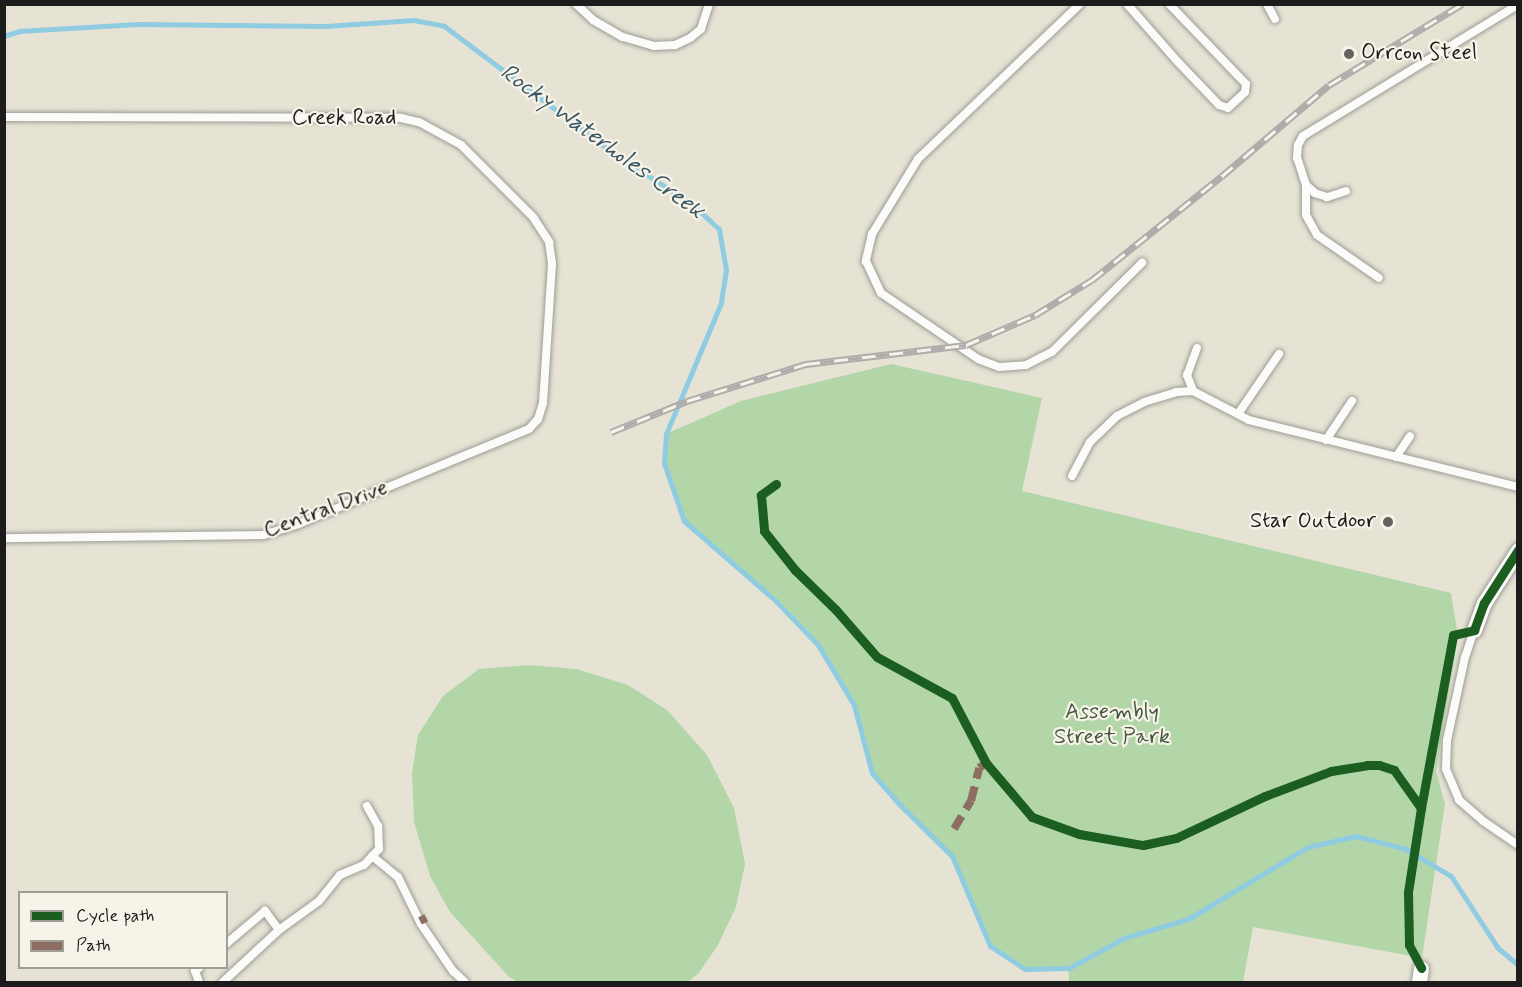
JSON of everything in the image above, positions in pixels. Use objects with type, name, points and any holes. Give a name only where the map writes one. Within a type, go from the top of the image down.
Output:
[{"type":"street","points":[[1474,630],[1484,603],[1518,549]]},
{"type":"lane","points":[[576,4],[593,20],[623,37],[654,46],[675,45],[690,38],[701,29],[709,4]]},
{"type":"lane","points":[[1080,4],[918,159],[872,234],[866,261],[881,293],[978,359],[999,367],[1026,365],[1052,352],[1142,263]]},
{"type":"lane","points":[[1127,4],[1184,69],[1219,105],[1228,108],[1245,92],[1246,84],[1169,4]]},
{"type":"lane","points":[[1267,4],[1275,19]]},
{"type":"lane","points":[[1379,278],[1317,235],[1306,215],[1306,185],[1297,158],[1303,136],[1518,5]]},
{"type":"lane","name":"Creek Road","points":[[4,117],[401,118],[436,129],[461,145],[500,182],[533,217],[549,242],[552,264],[543,403],[538,419],[529,429]]},
{"type":"lane","points":[[1306,185],[1315,193],[1327,197],[1346,190]]},
{"type":"lane","points":[[1193,391],[1187,375],[1197,348]]},
{"type":"lane","points":[[1238,414],[1279,354]]},
{"type":"lane","points":[[1072,476],[1090,442],[1117,416],[1144,402],[1176,392],[1193,391],[1249,420],[1518,487]]},
{"type":"lane","points":[[1326,440],[1352,401]]},
{"type":"lane","name":"Central Drive","points":[[4,538],[262,535],[298,524],[529,429]]},
{"type":"lane","points":[[1396,457],[1410,436]]},
{"type":"lane","points":[[1474,630],[1465,657],[1447,740],[1446,769],[1460,800],[1483,821],[1518,845]]},
{"type":"lane","points":[[223,982],[279,930],[319,901],[340,875],[364,865],[379,849],[378,826],[367,806]]},
{"type":"lane","points":[[372,856],[398,877],[422,924],[453,971],[465,982]]},
{"type":"lane","points":[[228,942],[265,911],[279,930]]},
{"type":"lane","points":[[198,969],[195,971],[199,982]]},
{"type":"green space","name":"Assembly Street Park","points":[[891,364],[1042,398],[1022,491],[1451,593],[1458,636],[1436,771],[1445,804],[1422,958],[1253,927],[1243,982],[1069,982],[1068,968],[1025,969],[990,946],[952,856],[899,804],[872,773],[854,705],[818,645],[775,600],[684,521],[664,463],[666,434],[741,401]]},
{"type":"green space","points":[[529,665],[576,669],[628,685],[667,710],[707,755],[734,808],[745,864],[736,907],[718,945],[698,974],[687,982],[518,982],[509,977],[450,912],[430,876],[414,822],[412,773],[418,735],[443,696],[479,669]]},
{"type":"waterway","name":"Rocky Waterholes Creek","points":[[4,36],[19,31],[138,24],[326,26],[414,20],[444,26],[616,155],[692,204],[719,229],[726,270],[721,303],[666,434],[664,463],[684,521],[775,600],[818,645],[854,705],[872,773],[899,804],[952,856],[990,946],[1025,969],[1069,968],[1124,938],[1188,919],[1308,847],[1356,836],[1406,849],[1451,876],[1498,948],[1518,965]]},
{"type":"railway","points":[[611,432],[687,401],[806,364],[966,345],[1035,315],[1092,280],[1222,176],[1329,85],[1462,4]]},
{"type":"marked path","points":[[954,829],[971,801],[979,768],[986,763]]},
{"type":"marked path","points":[[420,921],[426,918]]},
{"type":"cycle path","points":[[776,484],[761,495],[764,531],[795,570],[836,610],[877,657],[952,698],[986,763],[1032,817],[1079,834],[1143,845],[1176,838],[1265,796],[1331,771],[1367,765],[1379,765],[1394,770],[1421,808],[1408,892],[1409,945],[1421,968]]},
{"type":"cycle path","points":[[1421,808],[1453,635],[1474,630],[1484,603],[1518,550]]},
{"type":"place","name":"Orrcon Steel","points":[[1349,54]]},
{"type":"place","name":"Star Outdoor","points":[[1388,522]]}]
